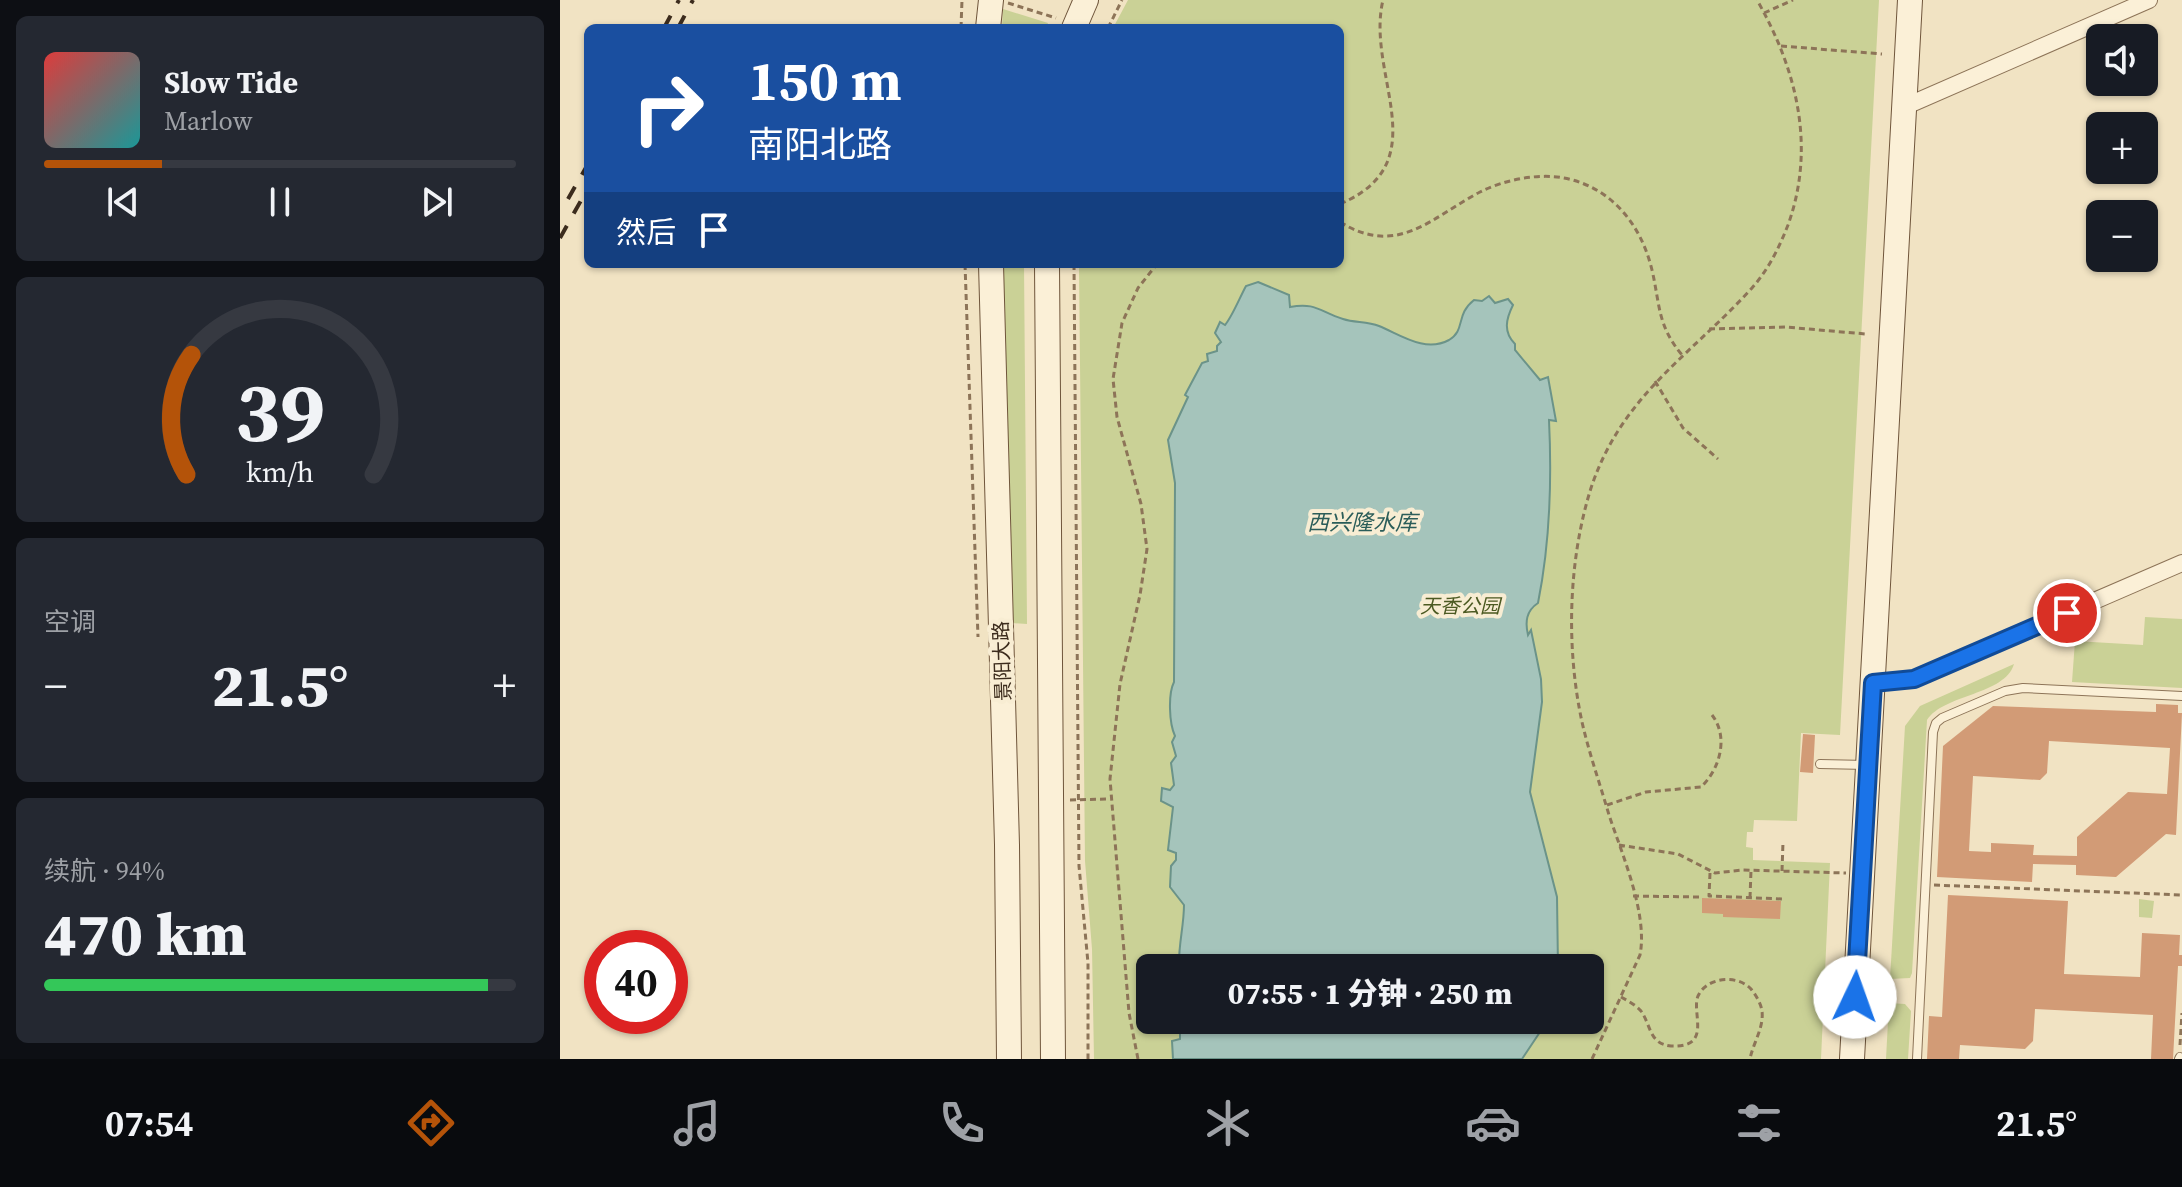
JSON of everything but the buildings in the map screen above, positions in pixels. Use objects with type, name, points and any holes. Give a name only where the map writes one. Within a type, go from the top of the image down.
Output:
[{"type":"main road","points":[[1065,23],[1086,0]]},
{"type":"main road","points":[[1852,1059],[1910,0]]},
{"type":"main road","points":[[990,24],[999,2]]},
{"type":"main road","name":"景阳大路","points":[[991,268],[1007,845],[1009,1059]]},
{"type":"main road","points":[[1047,268],[1053,1059]]},
{"type":"street","points":[[1904,107],[2149,0]]},
{"type":"street","points":[[1873,683],[1914,679],[2182,563]]},
{"type":"lane","points":[[1917,1059],[1933,732],[1938,721],[2005,691],[2023,688],[2182,696]]},
{"type":"lane","points":[[1820,764],[1868,765]]},
{"type":"path","points":[[961,24],[962,0]]},
{"type":"path","points":[[1110,24],[1122,0]]},
{"type":"path","points":[[1344,202],[1375,180],[1391,154],[1393,121],[1378,39],[1383,0]]},
{"type":"path","points":[[1592,1059],[1642,947],[1633,896],[1581,719],[1573,636],[1575,571],[1585,508],[1601,460],[1632,408],[1655,381],[1754,286],[1769,266],[1781,243],[1797,197],[1802,170],[1802,123],[1791,73],[1757,0]]},
{"type":"path","points":[[1764,13],[1793,0]]},
{"type":"path","points":[[999,2],[1065,23]]},
{"type":"path","points":[[1781,46],[1882,54]]},
{"type":"path","points":[[1344,224],[1372,234],[1404,233],[1433,222],[1473,196],[1504,183],[1553,177],[1592,187],[1621,208],[1636,230],[1651,265],[1662,325],[1682,355]]},
{"type":"path","points":[[965,268],[978,637]]},
{"type":"path","points":[[1074,268],[1079,866],[1088,963],[1088,1059]]},
{"type":"path","points":[[1138,1059],[1129,1013],[1110,799],[1120,684],[1147,549],[1141,504],[1117,417],[1113,379],[1122,323],[1130,302],[1154,268]]},
{"type":"path","points":[[1709,329],[1785,327],[1866,334]]},
{"type":"path","points":[[1655,381],[1683,428],[1718,459]]},
{"type":"path","points":[[1607,805],[1646,792],[1701,787],[1712,775],[1721,746],[1719,725],[1712,715]]},
{"type":"path","points":[[1051,801],[1110,799]]},
{"type":"path","points":[[1782,871],[1783,842]]},
{"type":"path","points":[[1619,845],[1678,854],[1710,872],[1751,870],[1861,874]]},
{"type":"path","points":[[1750,898],[1751,870]]},
{"type":"path","points":[[1710,872],[1709,896],[1782,899]]},
{"type":"path","points":[[1925,885],[2182,895]]},
{"type":"path","points":[[1633,896],[1699,897]]},
{"type":"path","points":[[1621,997],[1640,1010],[1656,1040],[1670,1046],[1682,1045],[1691,1041],[1697,1033],[1700,1023],[1697,999],[1704,988],[1723,979],[1741,982],[1752,990],[1762,1012],[1761,1027],[1750,1059]]},
{"type":"path","points":[[2180,1058],[2182,1013]]},
{"type":"green space","name":"天香公园","points":[[1128,0],[1879,0],[1840,735],[1801,733],[1797,821],[1754,820],[1753,832],[1747,832],[1746,847],[1753,848],[1753,860],[1830,863],[1821,1059],[1094,1059],[1092,949],[1085,861],[1079,268],[1344,268],[1344,24],[1115,24]]},
{"type":"green space","points":[[1003,9],[1048,23],[1048,24],[1002,24]]},
{"type":"green space","points":[[1002,268],[1024,268],[1027,624],[1012,623]]},
{"type":"green space","points":[[2145,617],[2182,619],[2182,688],[2072,682],[2075,641],[2143,645]]},
{"type":"green space","points":[[2014,664],[1999,682],[1946,705],[1927,720],[1912,973],[1910,978],[1890,979],[1905,726],[1920,706]]},
{"type":"green space","points":[[2139,899],[2154,901],[2152,918],[2139,917]]},
{"type":"green space","points":[[1889,1003],[1905,1004],[1911,1011],[1908,1059],[1886,1059]]},
{"type":"water","name":"西兴隆水库","points":[[1258,282],[1289,295],[1290,307],[1312,307],[1343,319],[1374,324],[1413,341],[1431,345],[1454,336],[1464,311],[1474,300],[1482,301],[1489,296],[1495,303],[1508,299],[1513,305],[1507,330],[1515,350],[1540,380],[1548,377],[1556,421],[1549,420],[1548,535],[1538,603],[1527,617],[1527,626],[1528,635],[1531,630],[1541,679],[1542,702],[1530,792],[1557,897],[1558,954],[1179,954],[1184,905],[1170,887],[1171,866],[1176,860],[1176,853],[1168,850],[1173,807],[1161,801],[1162,788],[1170,790],[1174,785],[1171,763],[1176,756],[1170,709],[1174,682],[1175,483],[1168,440],[1188,397],[1185,395],[1202,363],[1208,361],[1207,354],[1217,351],[1221,342],[1215,333],[1220,322],[1225,325],[1228,321],[1246,286]]},
{"type":"water","points":[[1180,1034],[1539,1034],[1522,1059],[1173,1059],[1172,1041],[1180,1039]]},
{"type":"railway","points":[[666,24],[679,0]]},
{"type":"railway","points":[[680,24],[693,0]]},
{"type":"railway","points":[[568,199],[584,171]]},
{"type":"railway","points":[[560,238],[584,195]]},
{"type":"route","points":[[1855,997],[1873,683],[1914,679],[2067,613]]}]
